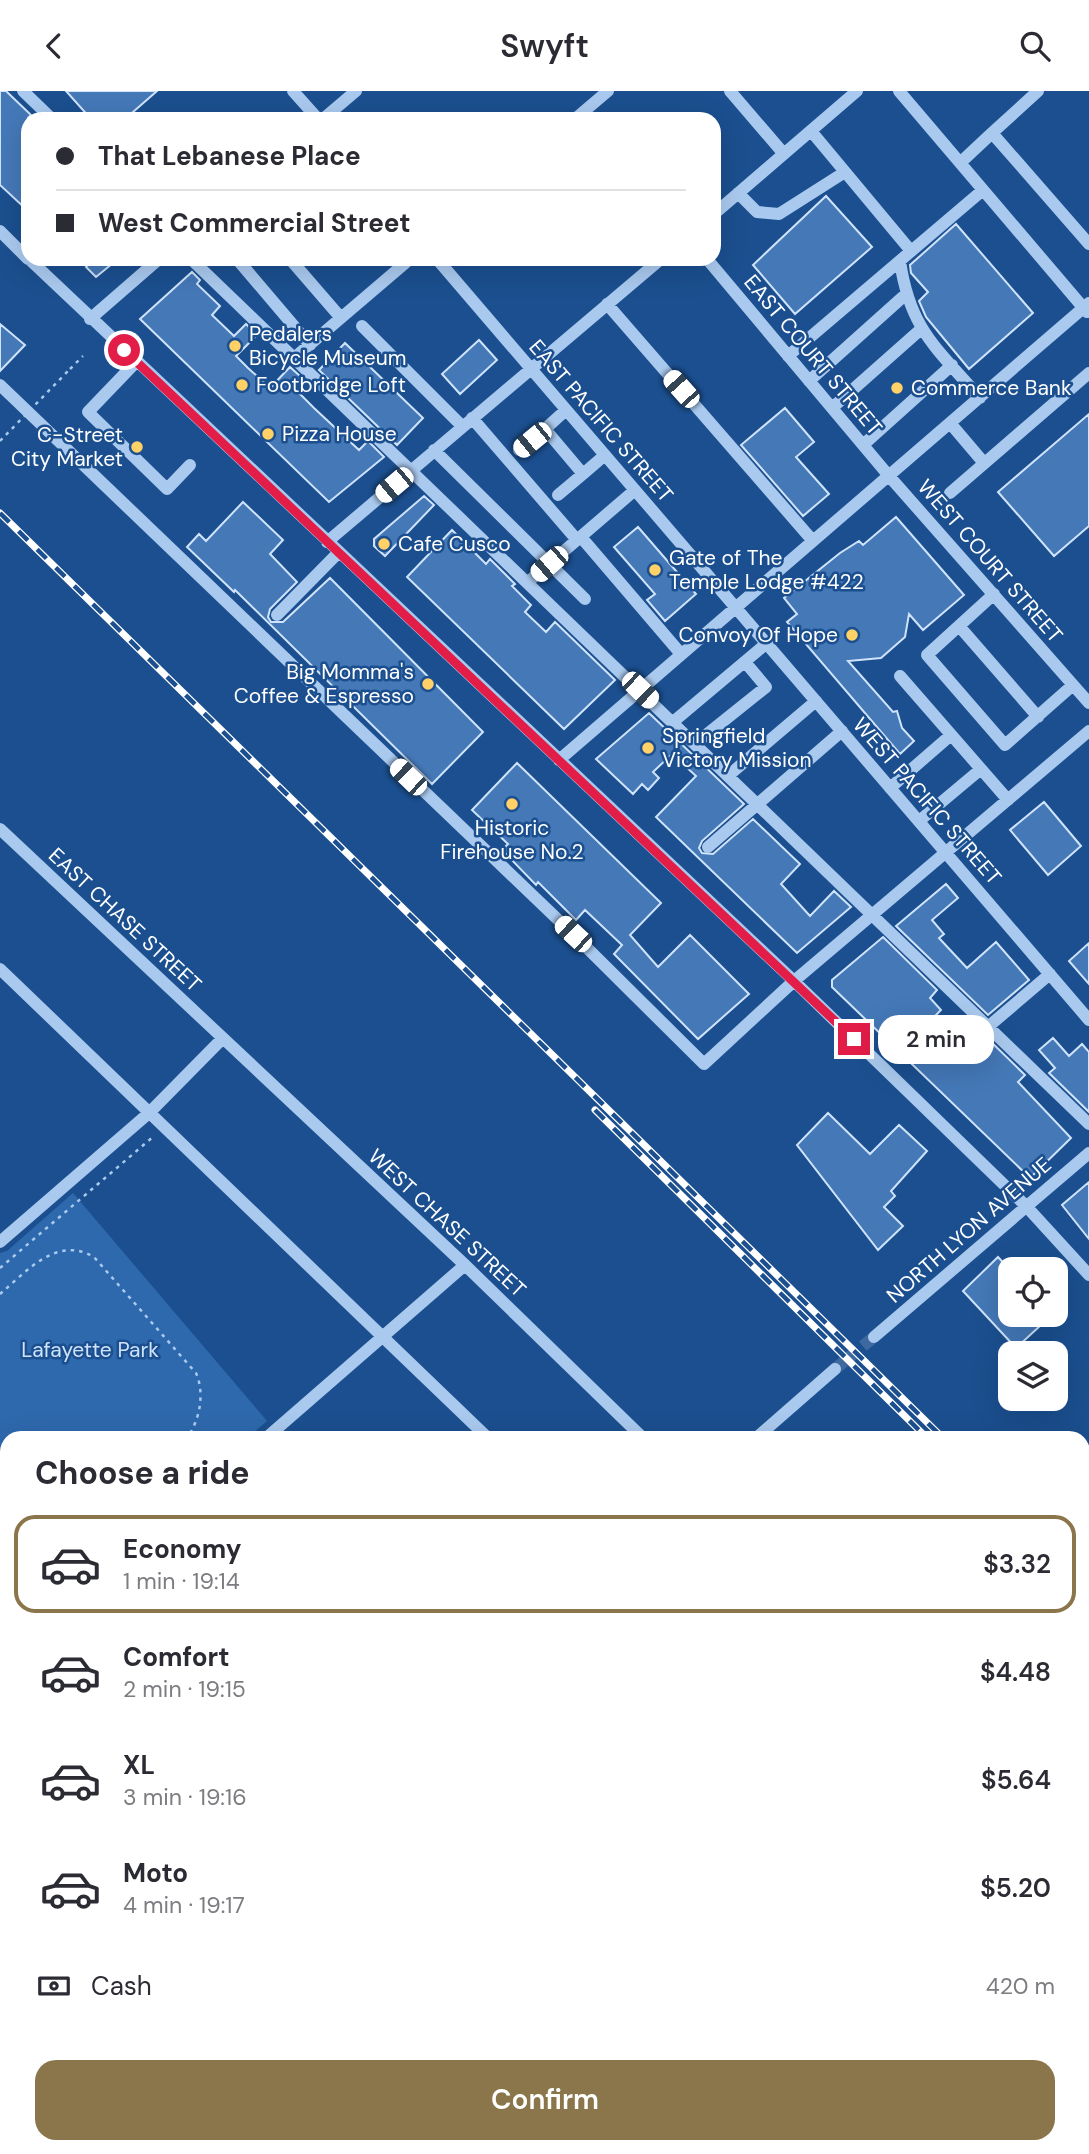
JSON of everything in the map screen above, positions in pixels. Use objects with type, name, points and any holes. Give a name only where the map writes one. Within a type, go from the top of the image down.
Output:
[{"type":"street","points":[[23,91],[45,112]]},
{"type":"street","points":[[293,91],[313,112]]},
{"type":"street","points":[[329,112],[356,91]]},
{"type":"street","points":[[583,112],[608,91]]},
{"type":"street","points":[[730,91],[784,154]]},
{"type":"street","points":[[721,208],[857,91]]},
{"type":"street","points":[[559,761],[735,607],[1087,308],[899,91]]},
{"type":"street","points":[[960,163],[1038,91]]},
{"type":"street","points":[[811,131],[911,251]]},
{"type":"street","points":[[992,133],[1089,244]]},
{"type":"street","points":[[738,193],[757,212],[779,214],[845,172]]},
{"type":"street","points":[[788,356],[983,190]]},
{"type":"street","points":[[0,231],[21,252]]},
{"type":"street","points":[[900,261],[905,295],[920,330],[981,398]]},
{"type":"street","points":[[35,266],[794,981],[1026,1206],[1089,1275]]},
{"type":"street","points":[[90,319],[151,266]]},
{"type":"street","points":[[198,266],[1089,1124]]},
{"type":"street","points":[[243,266],[310,345]]},
{"type":"street","points":[[296,266],[341,318]]},
{"type":"street","points":[[294,358],[402,266]]},
{"type":"street","name":"EAST PACIFIC STREET","points":[[443,266],[735,607]]},
{"type":"street","points":[[327,542],[653,266]]},
{"type":"street","name":"EAST COURT STREET","points":[[713,266],[889,476]]},
{"type":"street","points":[[809,380],[905,295]]},
{"type":"street","points":[[607,304],[813,541]]},
{"type":"street","points":[[362,326],[468,422],[579,538],[681,654]]},
{"type":"street","points":[[832,408],[920,330]]},
{"type":"street","points":[[136,362],[88,412],[167,489],[190,465]]},
{"type":"street","points":[[863,445],[952,365]]},
{"type":"street","points":[[950,493],[1089,373]]},
{"type":"street","points":[[0,385],[573,934],[704,1065],[794,981],[1089,731]]},
{"type":"street","points":[[519,450],[566,410]]},
{"type":"street","points":[[950,423],[984,463]]},
{"type":"street","points":[[545,429],[583,474]]},
{"type":"street","points":[[435,450],[585,599]]},
{"type":"street","points":[[558,495],[605,455]]},
{"type":"street","name":"WEST COURT STREET","points":[[889,476],[1089,703]]},
{"type":"street","points":[[528,582],[635,490]]},
{"type":"street","points":[[277,615],[338,553]]},
{"type":"street","points":[[994,594],[927,655],[1005,745],[1073,685]]},
{"type":"street","name":"WEST PACIFIC STREET","points":[[735,607],[1089,1020]]},
{"type":"street","points":[[959,626],[1038,717]]},
{"type":"street","points":[[673,722],[767,643]]},
{"type":"street","points":[[696,743],[766,687],[745,661]]},
{"type":"street","points":[[900,676],[1008,800]]},
{"type":"street","points":[[729,775],[816,701]]},
{"type":"street","points":[[708,847],[842,731]]},
{"type":"street","points":[[890,788],[951,735]]},
{"type":"street","points":[[919,821],[981,769]]},
{"type":"street","name":"EAST CHASE STREET","points":[[0,829],[223,1038]]},
{"type":"street","points":[[0,969],[481,1431]]},
{"type":"street","points":[[989,1026],[1050,974]]},
{"type":"street","points":[[0,1241],[149,1113],[223,1038]]},
{"type":"street","name":"WEST CHASE STREET","points":[[223,1038],[465,1265],[636,1431]]},
{"type":"street","name":"NORTH LYON AVENUE","points":[[874,1337],[1089,1153]]},
{"type":"street","points":[[274,1431],[465,1265]]},
{"type":"street","points":[[764,1431],[835,1369]]},
{"type":"path","points":[[0,441],[83,356]]},
{"type":"path","points":[[1,1266],[155,1135]]},
{"type":"path","points":[[0,1294],[44,1257],[60,1250],[77,1250],[93,1257],[196,1373],[202,1397],[192,1431]]},
{"type":"green space","name":"Lafayette Park","points":[[73,1193],[267,1421],[255,1431],[0,1431],[0,1253],[7,1251]]},
{"type":"building","points":[[0,91],[6,91],[28,112],[21,112],[21,204],[0,185]]},
{"type":"building","points":[[66,91],[157,91],[133,112],[85,112]]},
{"type":"building","points":[[826,196],[872,247],[795,314],[753,265]]},
{"type":"building","points":[[956,224],[1033,313],[969,369],[926,317],[919,301],[928,292],[911,273],[910,265]]},
{"type":"building","points":[[87,266],[109,266],[96,277]]},
{"type":"building","points":[[192,272],[200,280],[197,284],[220,306],[212,315],[234,336],[246,324],[257,335],[236,356],[248,368],[270,388],[290,367],[301,377],[292,386],[314,408],[359,450],[368,441],[384,457],[329,502],[140,319]]},
{"type":"building","points":[[0,324],[25,345],[0,371]]},
{"type":"building","points":[[479,340],[497,360],[460,394],[442,374]]},
{"type":"building","points":[[345,343],[423,418],[397,445],[319,370]]},
{"type":"building","points":[[785,408],[814,442],[796,457],[829,494],[803,516],[741,445]]},
{"type":"building","points":[[1089,414],[1089,526],[1054,556],[998,492]]},
{"type":"building","points":[[424,496],[434,505],[385,556],[374,546],[374,539]]},
{"type":"building","points":[[243,502],[283,540],[270,554],[297,582],[270,609],[268,617],[271,622],[283,622],[330,578],[483,732],[432,784],[235,590],[234,592],[187,547],[199,534],[206,541]]},
{"type":"building","name":"Convoy Of Hope","points":[[896,517],[964,595],[923,630],[909,614],[905,637],[881,658],[848,661],[893,712],[897,711],[902,728],[914,741],[900,754],[787,622],[797,614],[784,598],[840,553],[859,541],[863,545]]},
{"type":"building","name":"Gate of The Temple Lodge #422","points":[[638,527],[696,594],[665,621],[647,600],[655,594],[614,547]]},
{"type":"building","points":[[452,530],[486,564],[490,559],[515,584],[512,586],[531,605],[525,612],[546,632],[555,622],[615,680],[564,729],[407,577]]},
{"type":"building","points":[[649,713],[744,804],[702,841],[699,848],[702,853],[713,854],[753,819],[800,864],[781,884],[810,916],[834,891],[851,907],[797,953],[656,817],[696,776],[672,754],[653,772],[659,778],[648,790],[642,784],[633,794],[596,759]]},
{"type":"building","points":[[517,763],[661,903],[630,935],[658,967],[690,935],[749,994],[698,1039],[614,954],[622,945],[585,910],[576,920],[538,882],[536,885],[502,850],[508,844],[472,810]]},
{"type":"building","points":[[1044,802],[1081,846],[1048,875],[1010,830]]},
{"type":"building","points":[[946,884],[958,898],[932,920],[944,934],[939,938],[967,968],[996,942],[1029,980],[988,1015],[896,926]]},
{"type":"building","points":[[883,937],[937,990],[930,998],[941,1010],[935,1016],[970,1052],[986,1037],[1025,1075],[1018,1082],[1071,1138],[1030,1178],[832,987],[832,980]]},
{"type":"building","points":[[1089,943],[1089,984],[1069,961]]},
{"type":"building","points":[[1053,1038],[1069,1056],[1082,1044],[1089,1052],[1089,1112],[1049,1073],[1055,1068],[1039,1050]]},
{"type":"building","points":[[828,1113],[870,1154],[899,1125],[927,1151],[891,1191],[895,1196],[884,1207],[903,1226],[878,1250],[797,1145]]},
{"type":"building","points":[[1089,1182],[1089,1239],[1062,1205]]},
{"type":"building","points":[[998,1257],[998,1327],[1039,1327],[1024,1341],[1009,1341],[963,1291]]},
{"type":"tunnel","points":[[835,1369],[874,1337]]},
{"type":"railway","points":[[0,513],[936,1431]]},
{"type":"railway","points":[[595,1110],[920,1431]]},
{"type":"place","name":"Pedalers Bicycle Museum","points":[[235,346]]},
{"type":"place","name":"Footbridge Loft","points":[[242,385]]},
{"type":"place","name":"Commerce Bank","points":[[897,388]]},
{"type":"place","name":"Pizza House","points":[[268,434]]},
{"type":"place","name":"C-Street City Market","points":[[137,447]]},
{"type":"place","name":"Cafe Cusco","points":[[384,544]]},
{"type":"place","name":"Gate of The Temple Lodge #422","points":[[655,570]]},
{"type":"place","name":"Convoy Of Hope","points":[[852,635]]},
{"type":"place","name":"Big Momma's Coffee & Espresso","points":[[428,684]]},
{"type":"place","name":"Springfield Victory Mission","points":[[648,748]]},
{"type":"place","name":"Historic Firehouse No.2","points":[[512,804]]},
{"type":"route","points":[[124,350],[854,1039]]}]
